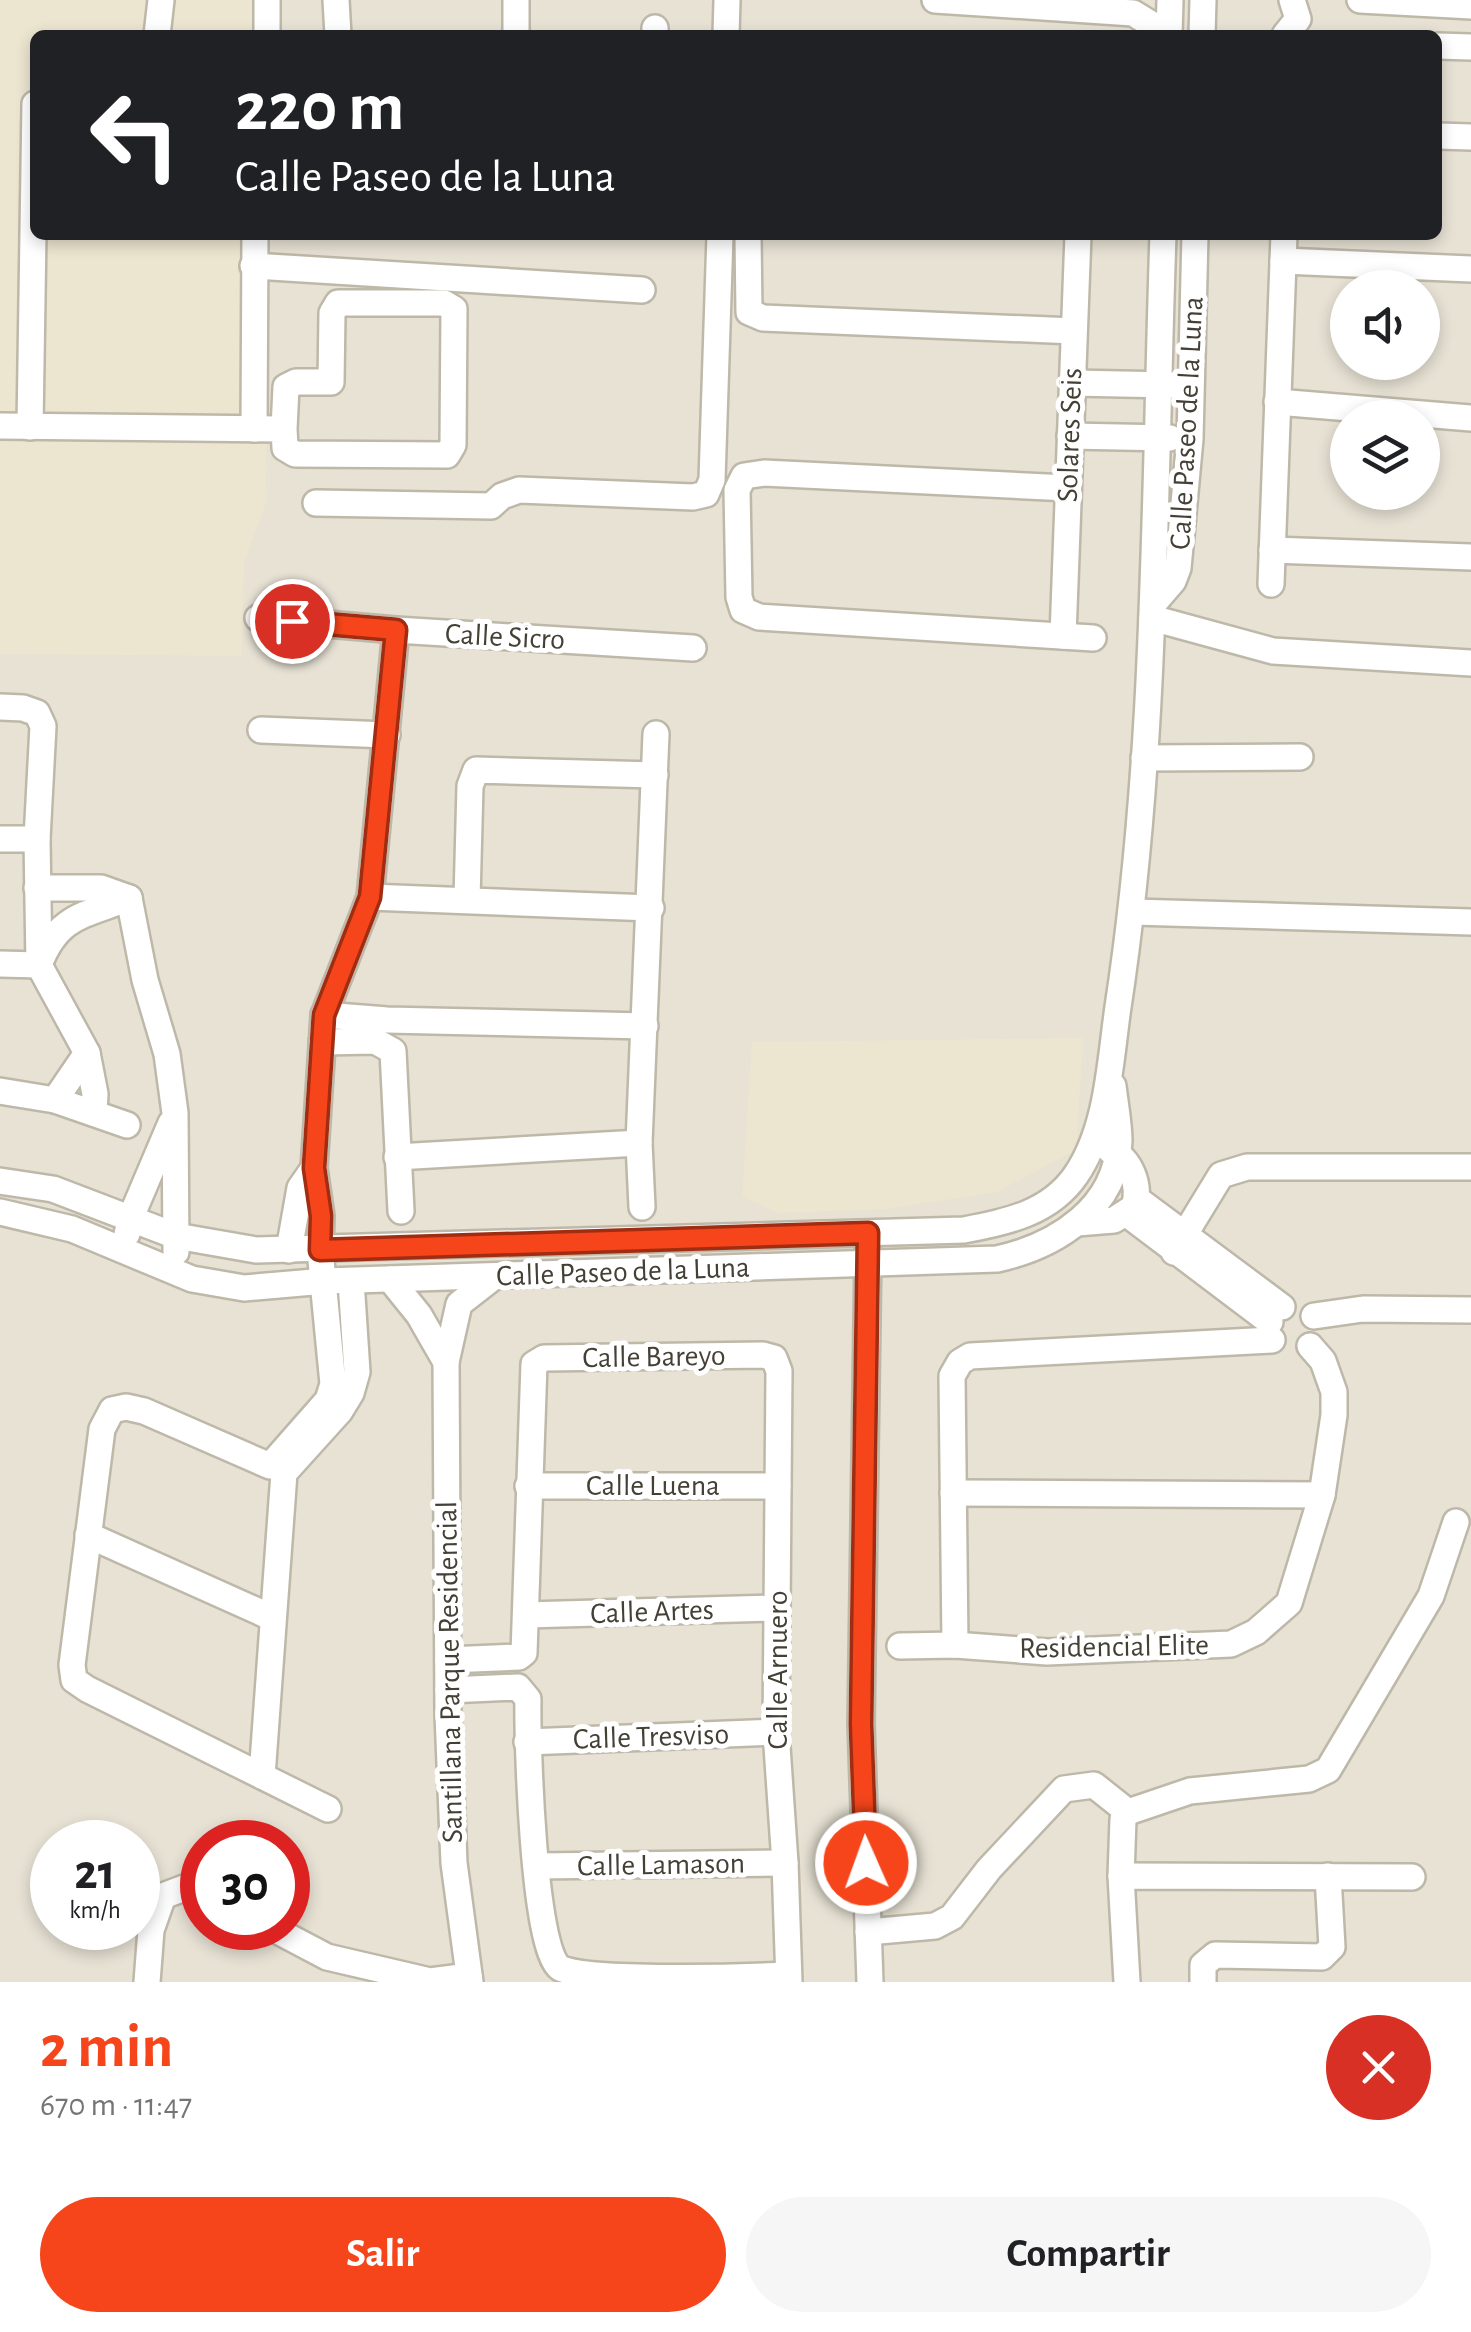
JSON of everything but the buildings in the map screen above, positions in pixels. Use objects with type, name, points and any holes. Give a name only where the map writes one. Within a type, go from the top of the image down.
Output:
[{"type":"street","points":[[158,30],[161,0]]},
{"type":"street","points":[[267,0],[267,30]]},
{"type":"street","points":[[336,0],[338,30]]},
{"type":"street","points":[[516,0],[516,30]]},
{"type":"street","points":[[726,30],[727,0]]},
{"type":"street","points":[[935,0],[1133,13],[1161,30]]},
{"type":"street","points":[[1169,30],[1170,0]]},
{"type":"street","points":[[1202,30],[1203,0]]},
{"type":"street","points":[[1290,30],[1298,19],[1292,0]]},
{"type":"street","points":[[1360,0],[1471,6]]},
{"type":"street","points":[[1442,46],[1471,47]]},
{"type":"street","points":[[1442,136],[1471,137]]},
{"type":"street","points":[[30,427],[33,240]]},
{"type":"street","points":[[254,429],[255,240]]},
{"type":"street","points":[[316,503],[492,506],[502,496],[519,490],[693,498],[706,494],[712,480],[720,240]]},
{"type":"street","points":[[748,240],[746,301],[749,312],[762,318],[1074,332]]},
{"type":"street","name":"Solares Seis","points":[[1063,636],[1078,240]]},
{"type":"street","name":"Calle Paseo de la Luna","points":[[0,1181],[53,1189],[176,1236],[256,1250],[964,1230],[1030,1214],[1054,1199],[1075,1177],[1091,1147],[1110,1063],[1133,912],[1153,611],[1162,240]]},
{"type":"street","name":"Calle Paseo de la Luna","points":[[1153,611],[1178,568],[1190,439],[1196,240]]},
{"type":"street","points":[[1271,584],[1284,248],[1471,269]]},
{"type":"street","points":[[253,266],[642,290]]},
{"type":"street","points":[[338,303],[444,303],[454,309],[453,445],[447,455],[295,454],[285,448],[284,429],[284,393],[290,383],[331,382],[332,313],[338,303]]},
{"type":"street","points":[[1071,411],[1157,412],[1192,386]]},
{"type":"street","points":[[1278,402],[1471,418]]},
{"type":"street","points":[[1071,411],[1157,412],[1190,439]]},
{"type":"street","points":[[0,426],[284,429]]},
{"type":"street","points":[[1068,488],[764,473],[744,476],[737,490],[739,597],[743,610],[760,617],[1093,638]]},
{"type":"street","points":[[1272,550],[1471,556]]},
{"type":"street","points":[[1153,611],[1273,651],[1471,663]]},
{"type":"street","name":"Calle Sicro","points":[[258,618],[693,648]]},
{"type":"street","points":[[262,1776],[284,1473],[340,1411],[351,1394],[357,1372],[338,1281],[320,1250],[321,1216],[314,1168],[324,1015],[370,897],[396,630]]},
{"type":"street","points":[[0,707],[37,713],[43,726],[36,888],[40,964],[87,1052],[95,1094],[94,1112]]},
{"type":"street","points":[[261,730],[387,735]]},
{"type":"street","points":[[642,1208],[639,1143],[652,908],[656,734]]},
{"type":"street","points":[[1144,758],[1300,756]]},
{"type":"street","points":[[467,899],[470,786],[476,770],[654,775]]},
{"type":"street","points":[[0,838],[37,839]]},
{"type":"street","points":[[36,888],[101,888],[129,898]]},
{"type":"street","points":[[370,897],[652,908]]},
{"type":"street","points":[[40,964],[50,939],[65,923],[129,898]]},
{"type":"street","points":[[129,898],[145,980],[168,1054],[175,1114],[176,1272]]},
{"type":"street","points":[[1133,912],[1471,922]]},
{"type":"street","points":[[0,964],[40,964]]},
{"type":"street","points":[[324,1015],[645,1026]]},
{"type":"street","points":[[322,1042],[375,1042],[393,1051],[401,1211]]},
{"type":"street","points":[[55,1100],[87,1052]]},
{"type":"street","name":"Calle Paseo de la Luna","points":[[0,1212],[72,1229],[192,1278],[244,1288],[338,1281],[997,1259],[1026,1252],[1077,1223],[1107,1186],[1118,1154],[1110,1063]]},
{"type":"street","points":[[0,1091],[55,1100],[127,1125]]},
{"type":"street","points":[[124,1251],[131,1217],[175,1114]]},
{"type":"street","points":[[397,1157],[639,1143]]},
{"type":"street","points":[[1077,1223],[1106,1222],[1132,1206],[1137,1184],[1118,1154],[1091,1147]]},
{"type":"street","points":[[1179,1244],[1221,1176],[1248,1167],[1471,1167]]},
{"type":"street","points":[[289,1250],[300,1188],[314,1168]]},
{"type":"street","points":[[955,1645],[952,1376],[960,1362],[970,1356],[1275,1323],[1300,1305],[1314,1316],[1318,1332],[1310,1346],[1294,1353],[1278,1347],[1275,1323],[1132,1206]]},
{"type":"street","points":[[868,1233],[861,1724],[870,1982]]},
{"type":"street","points":[[642,1239],[642,1272]]},
{"type":"street","name":"Santillana Parque Residencial","points":[[469,1979],[454,1863],[448,1690],[446,1362],[459,1304],[495,1276]]},
{"type":"street","points":[[390,1279],[419,1314],[446,1362]]},
{"type":"street","points":[[328,1809],[87,1690],[74,1680],[72,1664],[102,1429],[112,1410],[126,1407],[144,1411],[270,1466],[328,1400],[334,1384],[338,1281]]},
{"type":"street","points":[[1314,1316],[1362,1309],[1471,1310]]},
{"type":"street","name":"Residencial Elite","points":[[900,1646],[955,1645],[1047,1652],[1230,1644],[1256,1632],[1289,1603],[1322,1495],[1334,1392],[1323,1361],[1310,1346]]},
{"type":"street","name":"Calle Bareyo","points":[[528,1486],[534,1364],[544,1358],[774,1358]]},
{"type":"street","name":"Calle Arnuero","points":[[774,1358],[779,1371],[776,1732],[788,1979]]},
{"type":"street","points":[[448,1660],[520,1657],[525,1647],[528,1486]]},
{"type":"street","name":"Calle Luena","points":[[528,1486],[778,1486]]},
{"type":"street","points":[[953,1493],[1322,1495]]},
{"type":"street","points":[[1127,1982],[1123,1818],[1128,1812],[1190,1791],[1309,1778],[1328,1770],[1431,1596],[1456,1522]]},
{"type":"street","points":[[88,1535],[273,1618]]},
{"type":"street","name":"Calle Artes","points":[[526,1615],[778,1608]]},
{"type":"street","points":[[448,1690],[518,1687],[528,1699],[527,1742],[537,1866],[548,1953],[559,1968],[580,1974],[672,1981],[788,1979]]},
{"type":"street","name":"Calle Tresviso","points":[[527,1742],[776,1732]]},
{"type":"street","points":[[868,1932],[935,1926],[952,1918],[989,1869],[1064,1789],[1094,1785],[1128,1812]]},
{"type":"street","name":"Calle Lamason","points":[[537,1866],[785,1863]]},
{"type":"street","points":[[1122,1876],[1412,1876]]},
{"type":"street","points":[[1204,1982],[1203,1965],[1215,1955],[1322,1956],[1332,1948],[1328,1876]]},
{"type":"street","points":[[147,1982],[152,1930],[163,1896],[180,1888]]},
{"type":"street","points":[[310,1948],[327,1957],[430,1981],[469,1979]]},
{"type":"shaded area","points":[[0,0],[1471,0],[1471,1982],[0,1982]]},
{"type":"shaded area","points":[[0,0],[265,0],[265,30],[30,30],[30,240],[265,240],[266,503],[244,563],[242,656],[0,654]]},
{"type":"shaded area","points":[[1083,1038],[1076,1150],[997,1192],[886,1209],[779,1213],[742,1197],[752,1042]]},
{"type":"route","points":[[292,621],[396,630],[370,897],[324,1015],[314,1168],[321,1216],[320,1250],[868,1233],[861,1724],[866,1863]]}]
